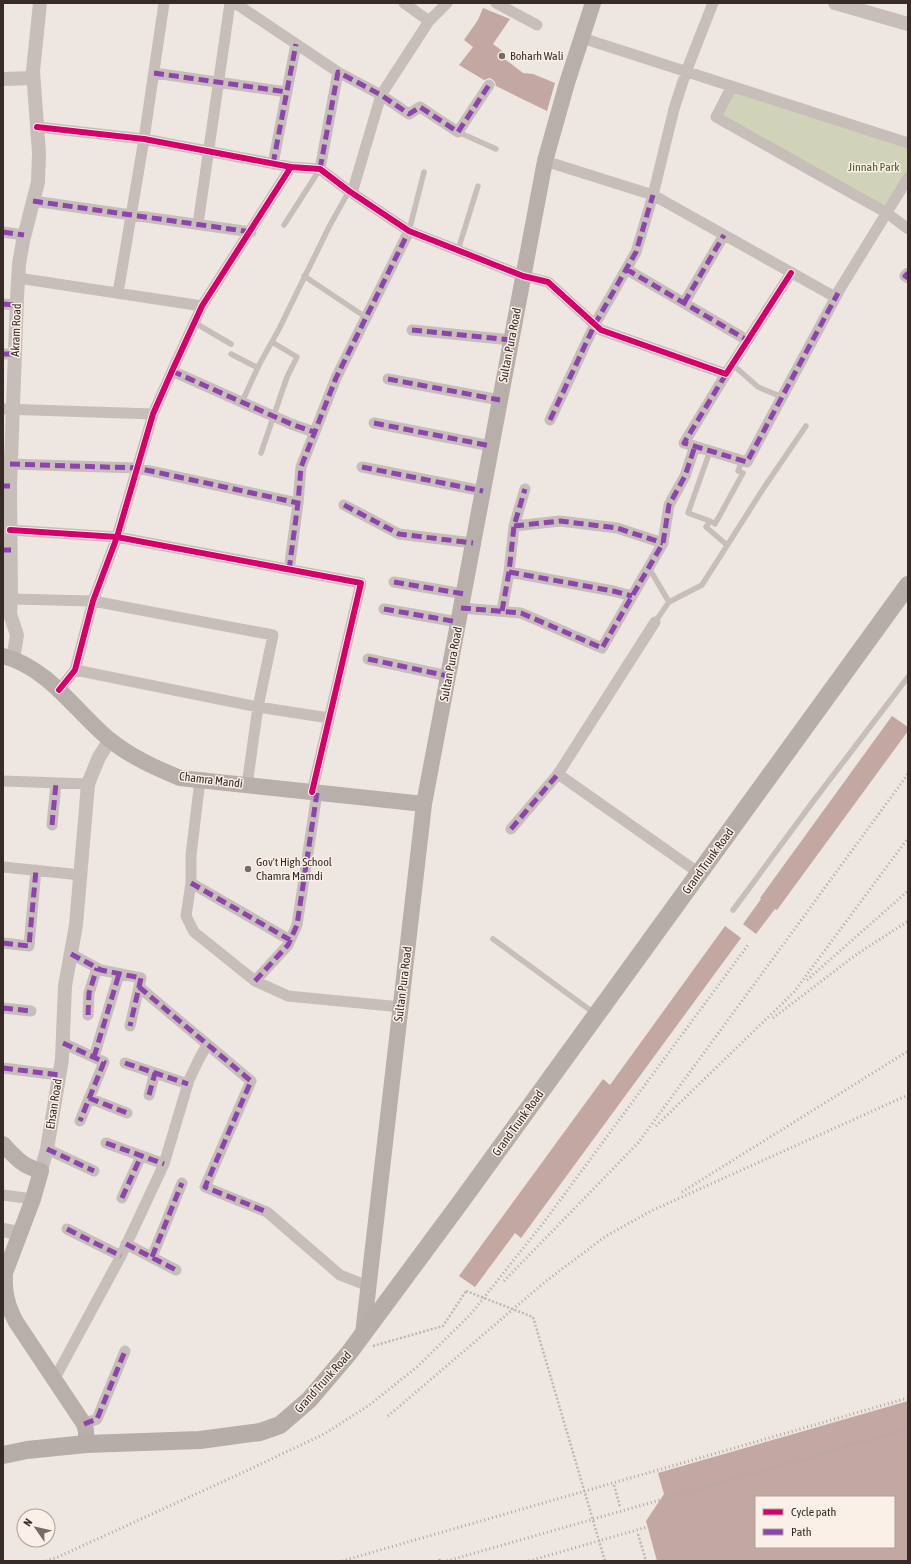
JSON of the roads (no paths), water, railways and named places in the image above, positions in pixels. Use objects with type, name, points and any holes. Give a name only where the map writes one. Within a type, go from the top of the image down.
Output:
[{"type":"main road","name":"Sultan Pura Road","points":[[363,1334],[424,804],[545,161],[567,83],[593,3]]},
{"type":"main road","name":"Grand Trunk Road","points":[[3,1455],[26,1450],[86,1444],[200,1440],[260,1432],[280,1425],[310,1400],[363,1334],[908,585]]},
{"type":"main road","name":"Chamra Mandi","points":[[8,658],[31,667],[59,690],[110,740],[152,766],[180,778],[424,804]]},
{"type":"main road","points":[[3,1144],[20,1162],[28,1168],[41,1171]]},
{"type":"main road","name":"Ehsan Road","points":[[41,1171],[33,1199],[19,1233],[6,1273],[5,1295],[8,1308],[16,1322],[55,1378],[84,1424],[86,1431],[86,1444]]},
{"type":"street","name":"Akram Road","points":[[8,658],[17,635],[10,614],[11,598],[7,550],[10,530],[6,486],[10,464],[8,409],[10,305],[18,278],[24,235],[38,182],[37,127],[33,71],[40,3]]},
{"type":"street","points":[[118,293],[144,139],[164,3]]},
{"type":"street","points":[[198,224],[230,3]]},
{"type":"street","points":[[236,3],[338,72],[381,95],[409,114],[420,107],[458,132],[489,85]]},
{"type":"street","points":[[404,3],[429,21]]},
{"type":"street","points":[[350,192],[381,95],[429,21],[446,3]]},
{"type":"street","points":[[496,3],[537,25]]},
{"type":"street","points":[[550,420],[595,324],[636,252],[653,195],[674,109],[686,72],[713,3]]},
{"type":"street","points":[[842,4],[908,24]]},
{"type":"street","points":[[582,38],[908,142]]},
{"type":"street","points":[[273,164],[296,44]]},
{"type":"street","points":[[320,169],[338,72]]},
{"type":"street","points":[[154,73],[287,92]]},
{"type":"street","points":[[3,79],[33,78]]},
{"type":"street","points":[[732,86],[716,117],[887,213],[908,229]]},
{"type":"street","points":[[37,127],[144,139],[291,168],[320,169],[350,192],[409,231],[523,276],[548,282],[601,330],[729,369]]},
{"type":"street","points":[[545,161],[653,195],[835,297],[838,293]]},
{"type":"street","points":[[59,690],[75,670],[93,601],[117,537],[153,414],[172,371],[202,306],[291,168]]},
{"type":"street","points":[[791,273],[747,340],[684,443],[747,462],[838,293],[908,178]]},
{"type":"street","points":[[34,201],[251,232]]},
{"type":"street","points":[[289,570],[301,467],[336,378],[409,231]]},
{"type":"street","points":[[3,232],[24,235]]},
{"type":"street","points":[[684,303],[724,235]]},
{"type":"street","points":[[626,269],[747,340]]},
{"type":"street","points":[[908,273],[905,276],[908,278]]},
{"type":"street","points":[[18,278],[202,306]]},
{"type":"street","points":[[412,330],[511,340]]},
{"type":"street","points":[[172,371],[273,416],[314,432]]},
{"type":"street","points":[[388,379],[500,400]]},
{"type":"street","points":[[8,409],[153,414]]},
{"type":"street","points":[[374,423],[491,446]]},
{"type":"street","points":[[384,609],[461,608],[521,613],[602,648],[663,543],[669,505],[685,476],[695,446]]},
{"type":"street","points":[[10,464],[137,468],[298,503]]},
{"type":"street","points":[[362,467],[483,491]]},
{"type":"street","points":[[502,611],[509,572],[514,526],[525,489]]},
{"type":"street","points":[[344,505],[400,534],[473,543]]},
{"type":"street","points":[[514,526],[560,521],[618,528],[663,543]]},
{"type":"street","points":[[10,530],[117,537],[361,583],[329,718],[315,793],[297,926],[288,945],[254,981]]},
{"type":"street","points":[[509,572],[613,591],[632,596]]},
{"type":"street","points":[[394,582],[461,608]]},
{"type":"street","points":[[11,598],[93,601],[273,635],[258,707],[247,785]]},
{"type":"street","points":[[511,829],[558,774],[655,622]]},
{"type":"street","points":[[368,659],[448,676]]},
{"type":"street","points":[[75,670],[258,707],[329,718]]},
{"type":"street","name":"Ehsan Road","points":[[41,1171],[47,1148],[62,1059],[65,986],[76,925],[88,784],[99,757],[110,740]]},
{"type":"street","points":[[558,774],[699,873]]},
{"type":"street","points":[[200,780],[191,856],[191,883],[186,916],[194,932],[254,981],[288,996],[401,1007]]},
{"type":"street","points":[[3,781],[88,784]]},
{"type":"street","points":[[52,825],[56,783]]},
{"type":"street","points":[[3,867],[81,875]]},
{"type":"street","points":[[3,943],[29,946],[36,870]]},
{"type":"street","points":[[191,883],[290,940]]},
{"type":"street","points":[[71,954],[97,968],[141,978],[130,1026]]},
{"type":"street","points":[[88,1015],[89,993],[97,968]]},
{"type":"street","points":[[94,1057],[119,974]]},
{"type":"street","points":[[139,987],[251,1081],[205,1187],[267,1212],[340,1275],[368,1286]]},
{"type":"street","points":[[3,1008],[31,1011]]},
{"type":"street","points":[[63,1043],[104,1062],[80,1121]]},
{"type":"street","points":[[55,1378],[121,1256],[164,1164],[188,1084],[198,1059],[207,1045]]},
{"type":"street","points":[[125,1063],[188,1084]]},
{"type":"street","points":[[3,1068],[59,1075]]},
{"type":"street","points":[[149,1095],[155,1073]]},
{"type":"street","points":[[89,1098],[127,1113]]},
{"type":"street","points":[[106,1143],[164,1164]]},
{"type":"street","points":[[47,1148],[94,1171]]},
{"type":"street","points":[[122,1198],[142,1156]]},
{"type":"street","points":[[152,1257],[182,1183]]},
{"type":"street","points":[[3,1195],[33,1199]]},
{"type":"street","points":[[67,1228],[121,1256]]},
{"type":"street","points":[[3,1230],[19,1233]]},
{"type":"street","points":[[126,1244],[176,1270]]},
{"type":"street","points":[[84,1424],[97,1419],[125,1351]]},
{"type":"lane","points":[[458,132],[496,149]]},
{"type":"lane","points":[[284,225],[320,169]]},
{"type":"lane","points":[[409,231],[424,172]]},
{"type":"lane","points":[[458,250],[478,186]]},
{"type":"lane","points":[[242,402],[304,276],[350,192]]},
{"type":"lane","points":[[304,276],[367,318]]},
{"type":"lane","points":[[195,322],[231,344]]},
{"type":"lane","points":[[260,453],[287,378],[297,357],[272,342]]},
{"type":"lane","points":[[231,354],[258,368]]},
{"type":"lane","points":[[729,369],[758,387],[782,397]]},
{"type":"lane","points":[[655,622],[669,602],[702,585],[763,489],[806,426]]},
{"type":"lane","points":[[710,451],[688,513],[715,524],[743,473],[738,471],[742,461]]},
{"type":"lane","points":[[710,521],[706,527],[727,545]]},
{"type":"lane","points":[[649,567],[669,602]]},
{"type":"lane","points":[[733,910],[908,677]]},
{"type":"lane","points":[[493,939],[597,1014]]},
{"type":"railway","points":[[504,1281],[638,1143],[908,774]]},
{"type":"railway","points":[[656,1126],[794,992],[908,838]]},
{"type":"railway","points":[[807,980],[908,891]]},
{"type":"railway","points":[[773,1018],[857,954],[908,921]]},
{"type":"railway","points":[[46,1561],[58,1557],[324,1434],[368,1406],[417,1367],[470,1315],[544,1222],[748,945]]},
{"type":"railway","points":[[682,1192],[908,1051]]},
{"type":"railway","points":[[388,1416],[546,1281],[606,1236],[653,1210],[908,1095]]},
{"type":"railway","points":[[342,1561],[908,1398]]},
{"type":"railway","points":[[447,1561],[908,1429]]},
{"type":"railway","points":[[529,1561],[647,1527]]},
{"type":"place","name":"Boharh Wali","points":[[502,56]]},
{"type":"place","name":"Gov't High School Chamra Mamdi","points":[[248,869]]},
{"type":"park label","name":"Jinnah Park","points":[[874,167]]}]
